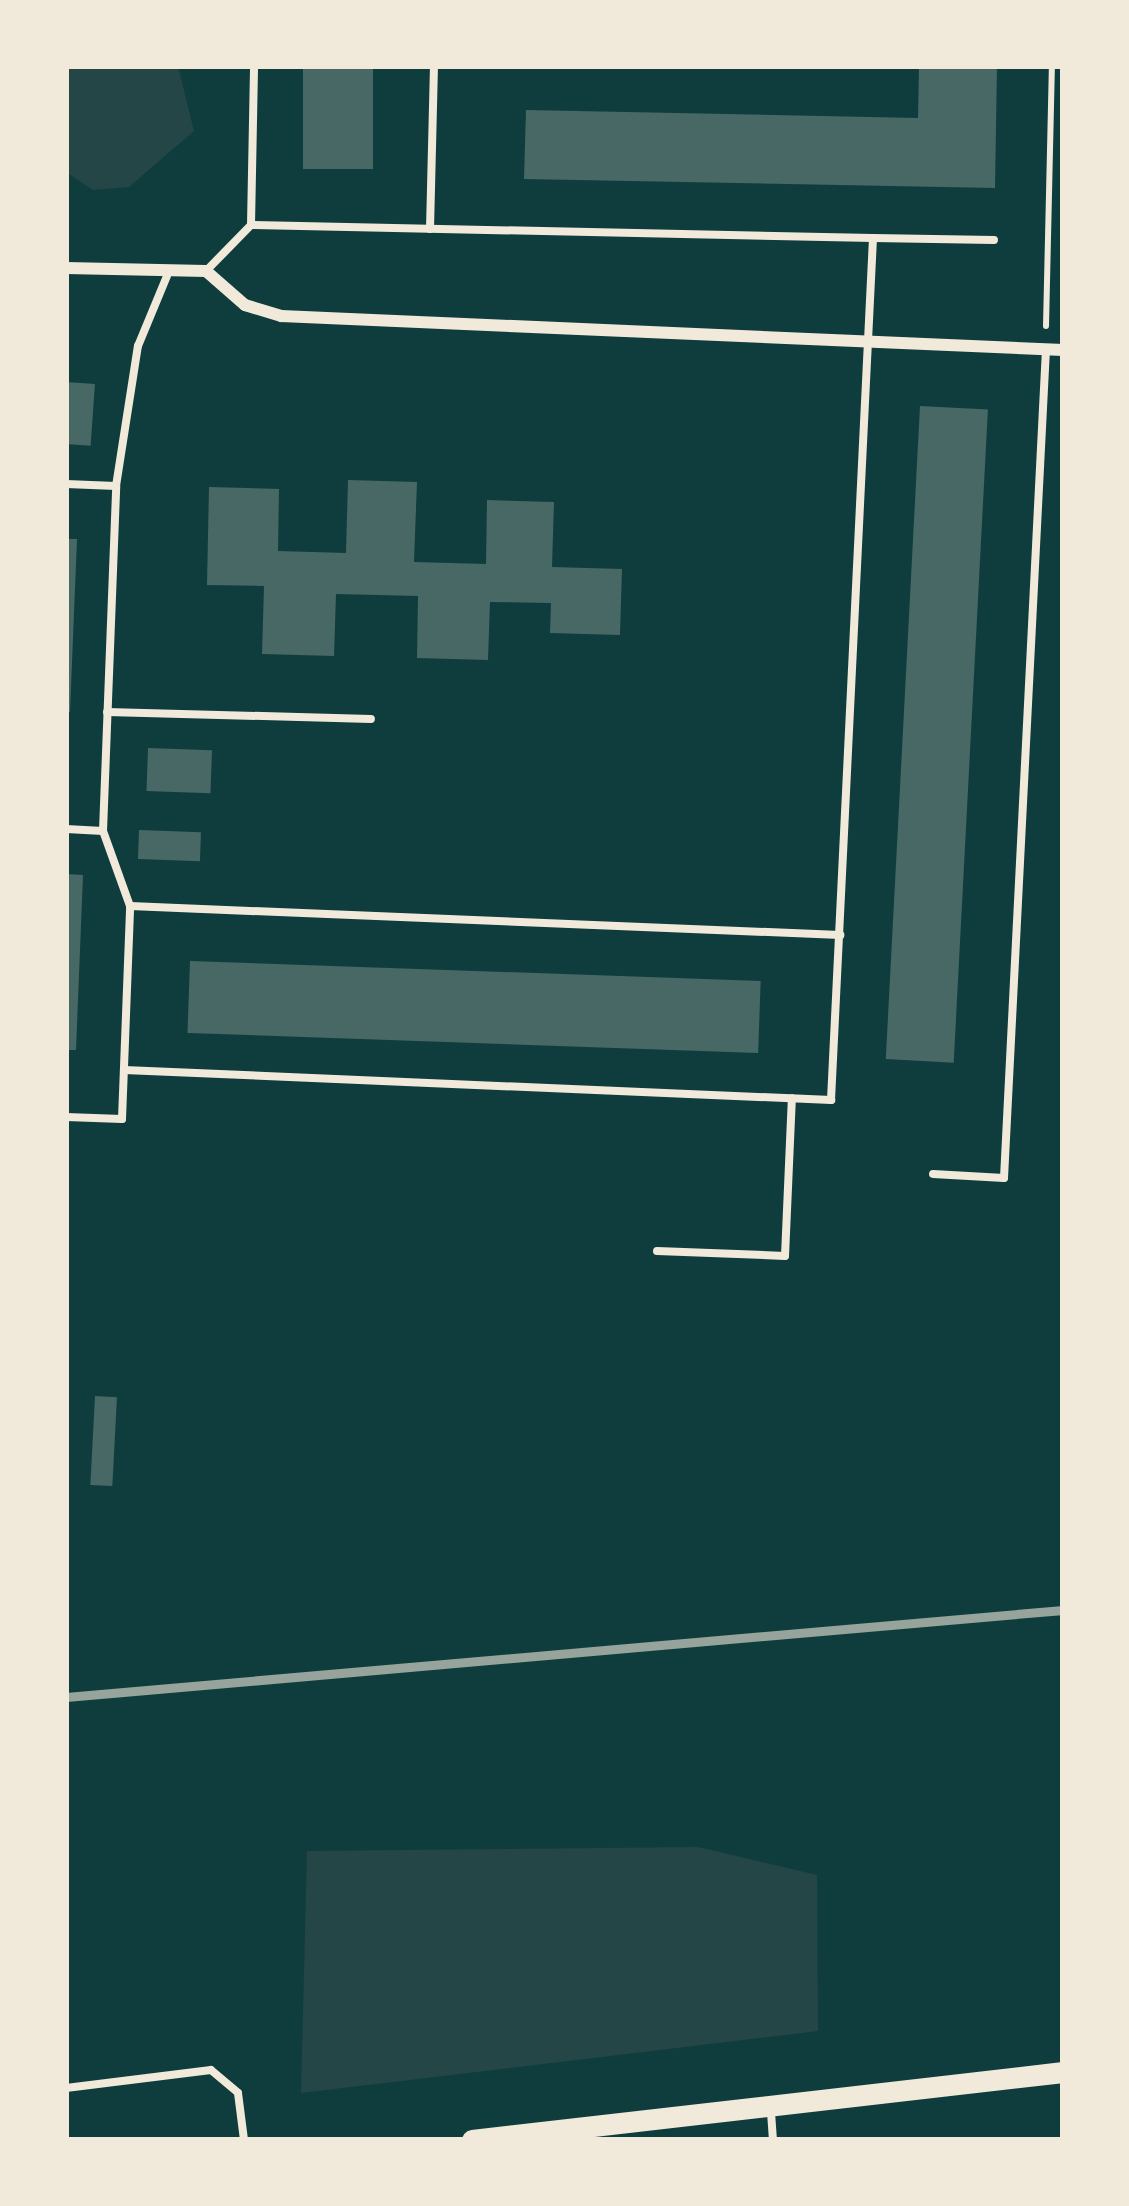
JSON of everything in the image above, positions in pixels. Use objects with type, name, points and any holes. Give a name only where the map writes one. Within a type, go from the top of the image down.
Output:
[{"type":"street","points":[[66,268],[167,276],[206,272],[245,305],[281,316],[1063,350]]},
{"type":"street","points":[[472,2140],[1063,2072]]},
{"type":"lane","points":[[206,272],[251,225],[254,66]]},
{"type":"lane","points":[[430,229],[434,66]]},
{"type":"lane","points":[[251,225],[994,240]]},
{"type":"lane","points":[[124,1070],[831,1100],[873,238]]},
{"type":"lane","points":[[66,1117],[122,1119],[130,906],[103,831],[116,486],[138,346],[167,276]]},
{"type":"lane","points":[[933,1174],[1004,1178],[1046,349]]},
{"type":"lane","points":[[66,484],[116,486]]},
{"type":"lane","points":[[107,712],[371,719]]},
{"type":"lane","points":[[66,829],[103,831]]},
{"type":"lane","points":[[130,906],[840,935]]},
{"type":"lane","points":[[657,1251],[785,1256],[792,1099]]},
{"type":"lane","points":[[66,2088],[211,2070],[238,2093],[244,2140]]},
{"type":"lane","points":[[771,2106],[773,2140]]},
{"type":"path","points":[[1046,349],[1052,66]]},
{"type":"shaded area","points":[[66,66],[178,66],[194,131],[129,187],[93,190],[66,172]]},
{"type":"shaded area","points":[[698,1847],[817,1875],[818,2031],[301,2093],[307,1851]]},
{"type":"building","points":[[303,66],[373,66],[373,169],[303,169]]},
{"type":"building","points":[[919,66],[997,66],[995,188],[524,179],[526,110],[918,118]]},
{"type":"building","points":[[66,382],[95,384],[91,446],[66,444]]},
{"type":"building","points":[[920,406],[988,410],[954,1063],[886,1059]]},
{"type":"building","points":[[348,480],[417,482],[414,562],[486,564],[487,500],[554,502],[552,567],[622,569],[620,635],[550,633],[551,603],[490,602],[488,660],[417,658],[418,596],[336,594],[334,656],[262,654],[264,586],[207,585],[209,487],[279,489],[278,551],[346,553]]},
{"type":"building","points":[[66,539],[77,539],[70,712],[66,712]]},
{"type":"building","points":[[148,748],[212,750],[210,793],[146,791]]},
{"type":"building","points":[[139,830],[201,832],[200,861],[138,859]]},
{"type":"building","points":[[66,874],[83,875],[76,1050],[66,1050]]},
{"type":"building","points":[[190,961],[761,981],[758,1053],[187,1033]]},
{"type":"building","points":[[95,1396],[117,1397],[112,1486],[90,1485]]},
{"type":"railway","points":[[66,1697],[1063,1610]]}]
